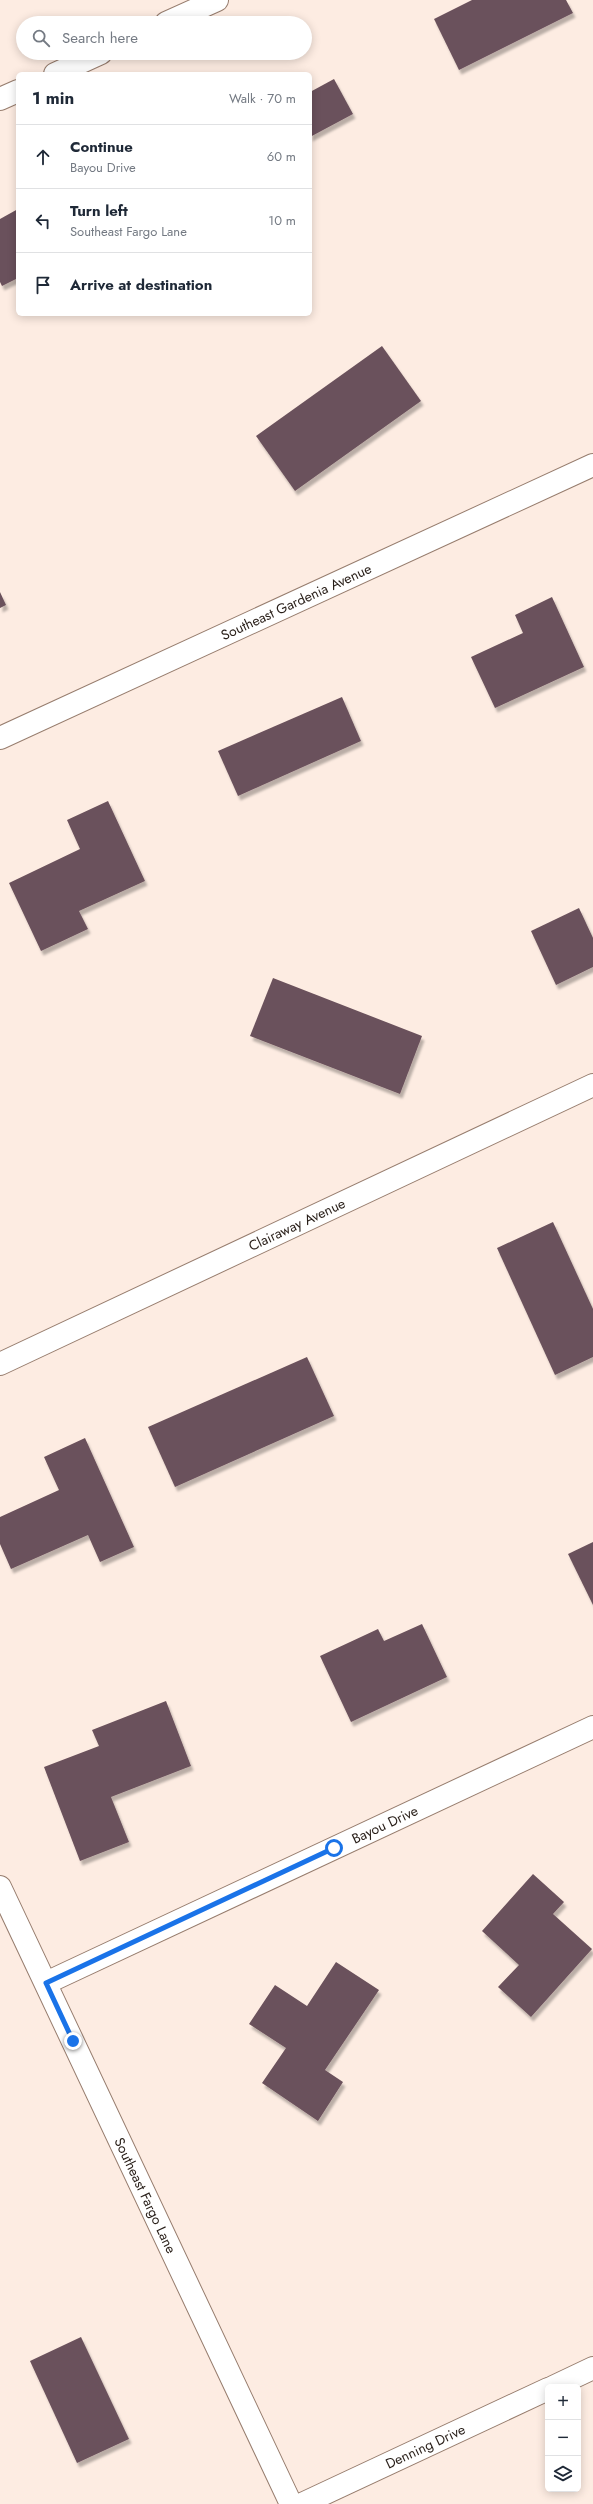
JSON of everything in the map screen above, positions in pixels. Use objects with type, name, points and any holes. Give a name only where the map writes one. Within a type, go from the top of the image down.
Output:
[{"type":"street","points":[[182,16],[217,0]]},
{"type":"street","points":[[59,72],[86,60]]},
{"type":"street","points":[[0,99],[16,92]]},
{"type":"street","name":"Southeast Gardenia Avenue","points":[[0,738],[593,465]]},
{"type":"street","name":"Clairaway Avenue","points":[[0,1364],[593,1085]]},
{"type":"street","name":"Bayou Drive","points":[[46,1983],[593,1727]]},
{"type":"street","name":"Southeast Fargo Lane","points":[[0,1887],[291,2504]]},
{"type":"street","points":[[559,2384],[593,2368]]},
{"type":"street","name":"Denning Drive","points":[[302,2504],[545,2390]]},
{"type":"building","points":[[472,0],[566,0],[573,13],[459,70],[434,19]]},
{"type":"building","points":[[334,79],[353,114],[312,136],[312,91]]},
{"type":"building","points":[[16,210],[16,279],[2,286],[0,282],[0,219]]},
{"type":"building","points":[[382,346],[421,401],[295,491],[256,436]]},
{"type":"building","points":[[0,592],[6,605],[0,608]]},
{"type":"building","points":[[552,597],[584,667],[495,708],[471,657],[523,633],[515,615]]},
{"type":"building","points":[[342,697],[361,741],[238,796],[218,751]]},
{"type":"building","points":[[108,801],[145,881],[79,911],[88,929],[41,951],[9,883],[80,849],[67,820]]},
{"type":"building","points":[[579,908],[593,938],[593,967],[556,985],[531,931]]},
{"type":"building","points":[[273,978],[422,1036],[400,1094],[250,1036]]},
{"type":"building","points":[[553,1222],[593,1309],[593,1357],[555,1375],[497,1248]]},
{"type":"building","points":[[307,1357],[334,1416],[175,1487],[148,1427]]},
{"type":"building","points":[[85,1438],[134,1547],[100,1562],[88,1535],[11,1569],[0,1544],[0,1517],[59,1490],[44,1457]]},
{"type":"building","points":[[593,1542],[593,1605],[568,1554]]},
{"type":"building","points":[[422,1624],[447,1677],[351,1722],[320,1656],[378,1629],[384,1641]]},
{"type":"building","points":[[166,1701],[191,1766],[111,1797],[129,1842],[80,1861],[44,1767],[99,1746],[92,1730]]},
{"type":"building","points":[[533,1874],[564,1902],[553,1914],[592,1949],[531,2017],[498,1987],[519,1965],[482,1931]]},
{"type":"building","points":[[336,1962],[379,1990],[325,2070],[343,2082],[318,2121],[262,2083],[286,2048],[249,2024],[275,1985],[307,2006]]},
{"type":"building","points":[[81,2337],[129,2439],[77,2463],[30,2361]]},
{"type":"route","points":[[73,2041],[46,1983],[334,1848]]}]
